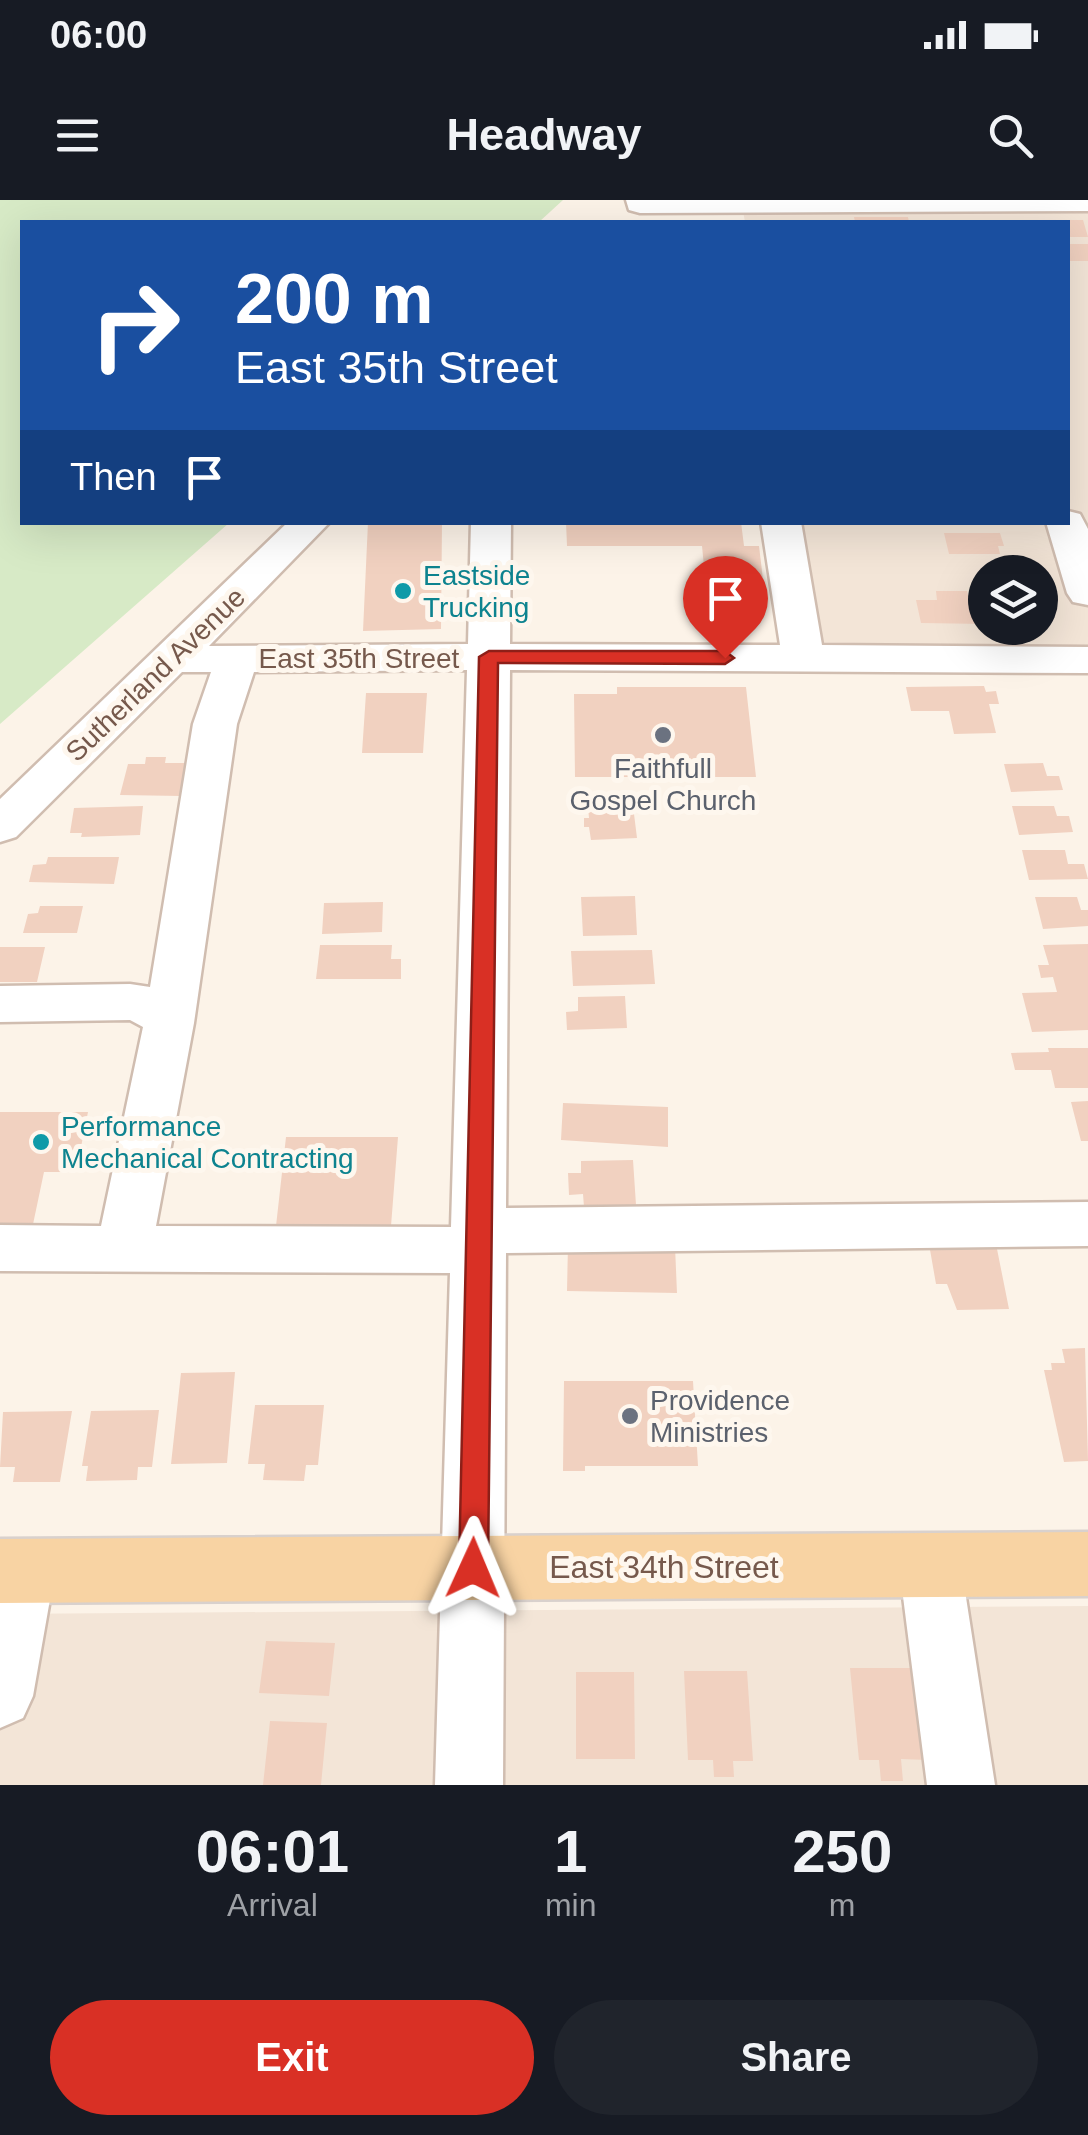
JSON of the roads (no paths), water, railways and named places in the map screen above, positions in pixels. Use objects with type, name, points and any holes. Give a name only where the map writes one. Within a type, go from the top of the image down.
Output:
[{"type":"main road","name":"East 34th Street","points":[[11,1571],[1088,1564]]},
{"type":"street","points":[[634,208],[734,212],[966,200],[1088,200]]},
{"type":"street","name":"Sutherland Avenue","points":[[0,826],[308,525]]},
{"type":"street","points":[[469,1785],[491,525]]},
{"type":"street","points":[[781,525],[803,658]]},
{"type":"street","points":[[1067,525],[1088,593]]},
{"type":"street","points":[[124,1247],[169,1023],[216,724],[222,694],[238,659]]},
{"type":"street","name":"East 35th Street","points":[[170,660],[1088,660]]},
{"type":"street","points":[[0,1004],[130,1002],[155,1007],[169,1023]]},
{"type":"street","points":[[0,1248],[1088,1224]]},
{"type":"street","points":[[930,1565],[961,1785]]},
{"type":"street","points":[[0,1696],[11,1571]]},
{"type":"place","name":"Eastside Trucking","points":[[403,591]]},
{"type":"place","name":"Faithfull Gospel Church","points":[[663,735]]},
{"type":"place","name":"Performance Mechanical Contracting","points":[[41,1142]]},
{"type":"place","name":"Providence Ministries","points":[[630,1416]]}]
